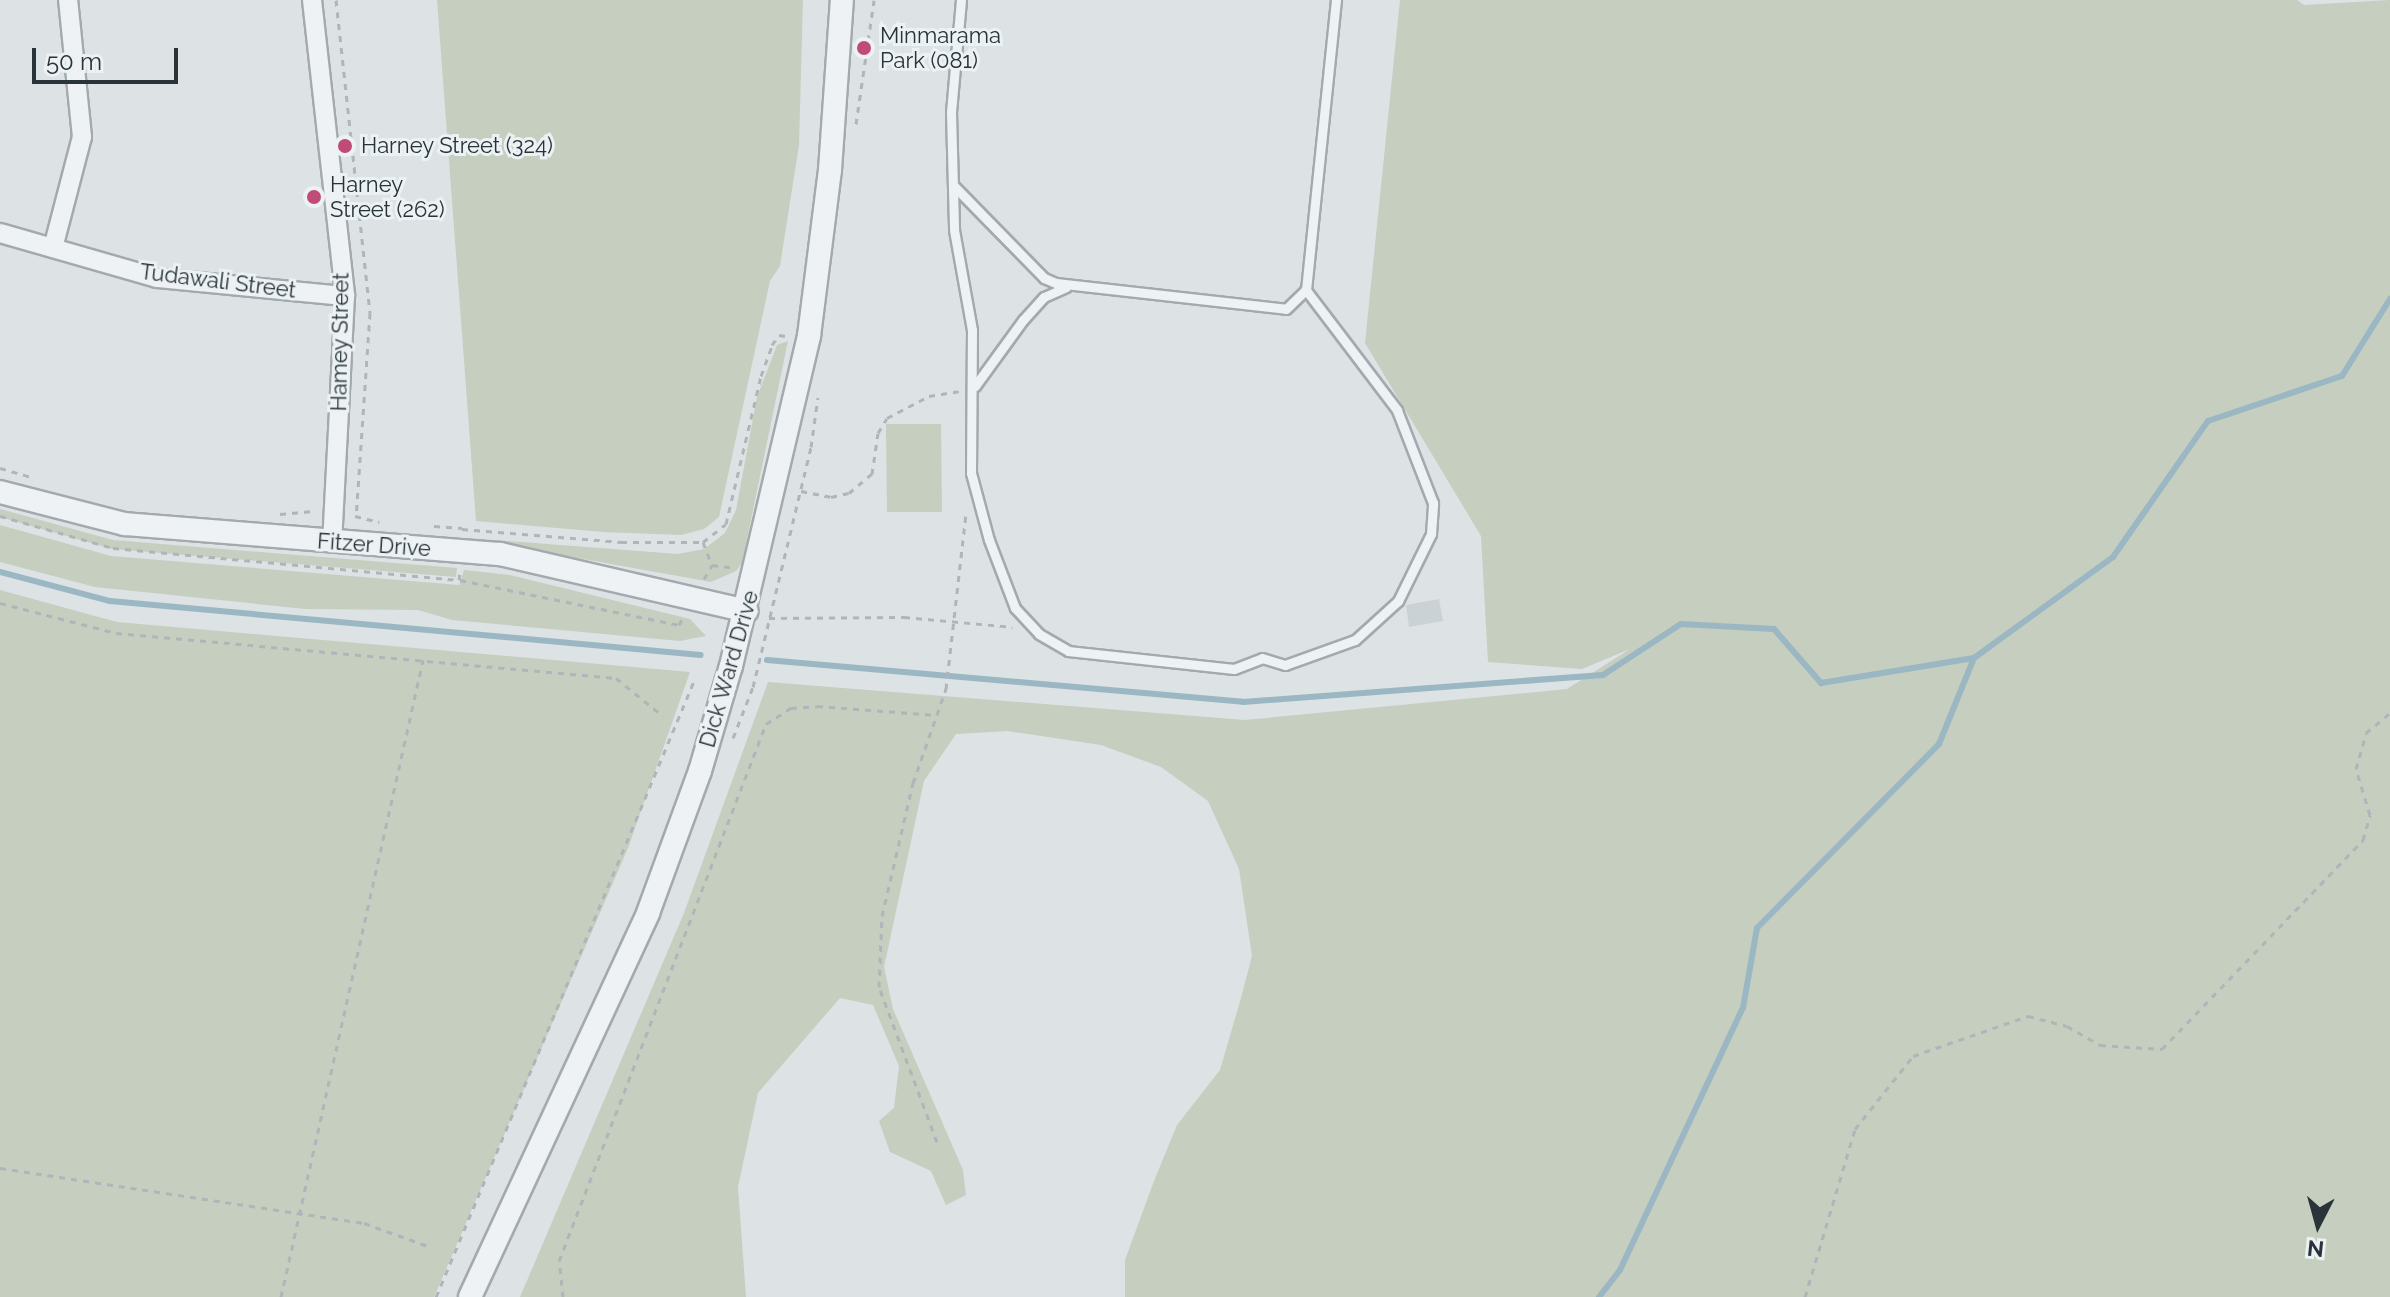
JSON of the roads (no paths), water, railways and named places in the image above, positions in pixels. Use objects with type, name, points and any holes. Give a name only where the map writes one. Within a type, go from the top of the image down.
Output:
[{"type":"street","points":[[53,248],[82,137],[68,0]]},
{"type":"street","name":"Hamey Street","points":[[312,0],[345,296],[332,542]]},
{"type":"street","name":"Dick Ward Drive","points":[[470,1297],[648,913],[700,771],[733,657],[808,339],[830,170],[842,0]]},
{"type":"street","name":"Tudawali Street","points":[[0,233],[157,278],[345,296]]},
{"type":"street","name":"Fitzer Drive","points":[[0,492],[113,522],[500,554],[622,579],[746,611]]},
{"type":"lane","points":[[961,0],[951,112],[953,185],[974,388],[971,473],[989,540],[1015,608],[1026,621],[1068,651],[1234,669],[1262,658],[1285,665],[1355,640],[1398,601],[1431,534],[1433,503],[1397,410],[1306,290]]},
{"type":"lane","points":[[953,185],[1044,278],[1070,286],[1286,309],[1306,290],[1336,0]]},
{"type":"lane","points":[[974,388],[1023,320],[1044,297],[1070,286]]},
{"type":"waterway","points":[[1599,1297],[1620,1270],[1743,1008],[1757,928],[1939,744],[1974,658],[2113,557],[2208,421],[2342,376],[2390,299]]},
{"type":"waterway","points":[[0,572],[110,601],[701,655]]},
{"type":"waterway","points":[[767,660],[1243,702],[1603,675],[1681,624],[1774,629],[1821,683],[1974,658]]},
{"type":"place","name":"Minmarama Park (081)","points":[[864,48]]},
{"type":"place","name":"Harney Street (324)","points":[[345,146]]},
{"type":"place","name":"Harney Street (262)","points":[[314,197]]}]
